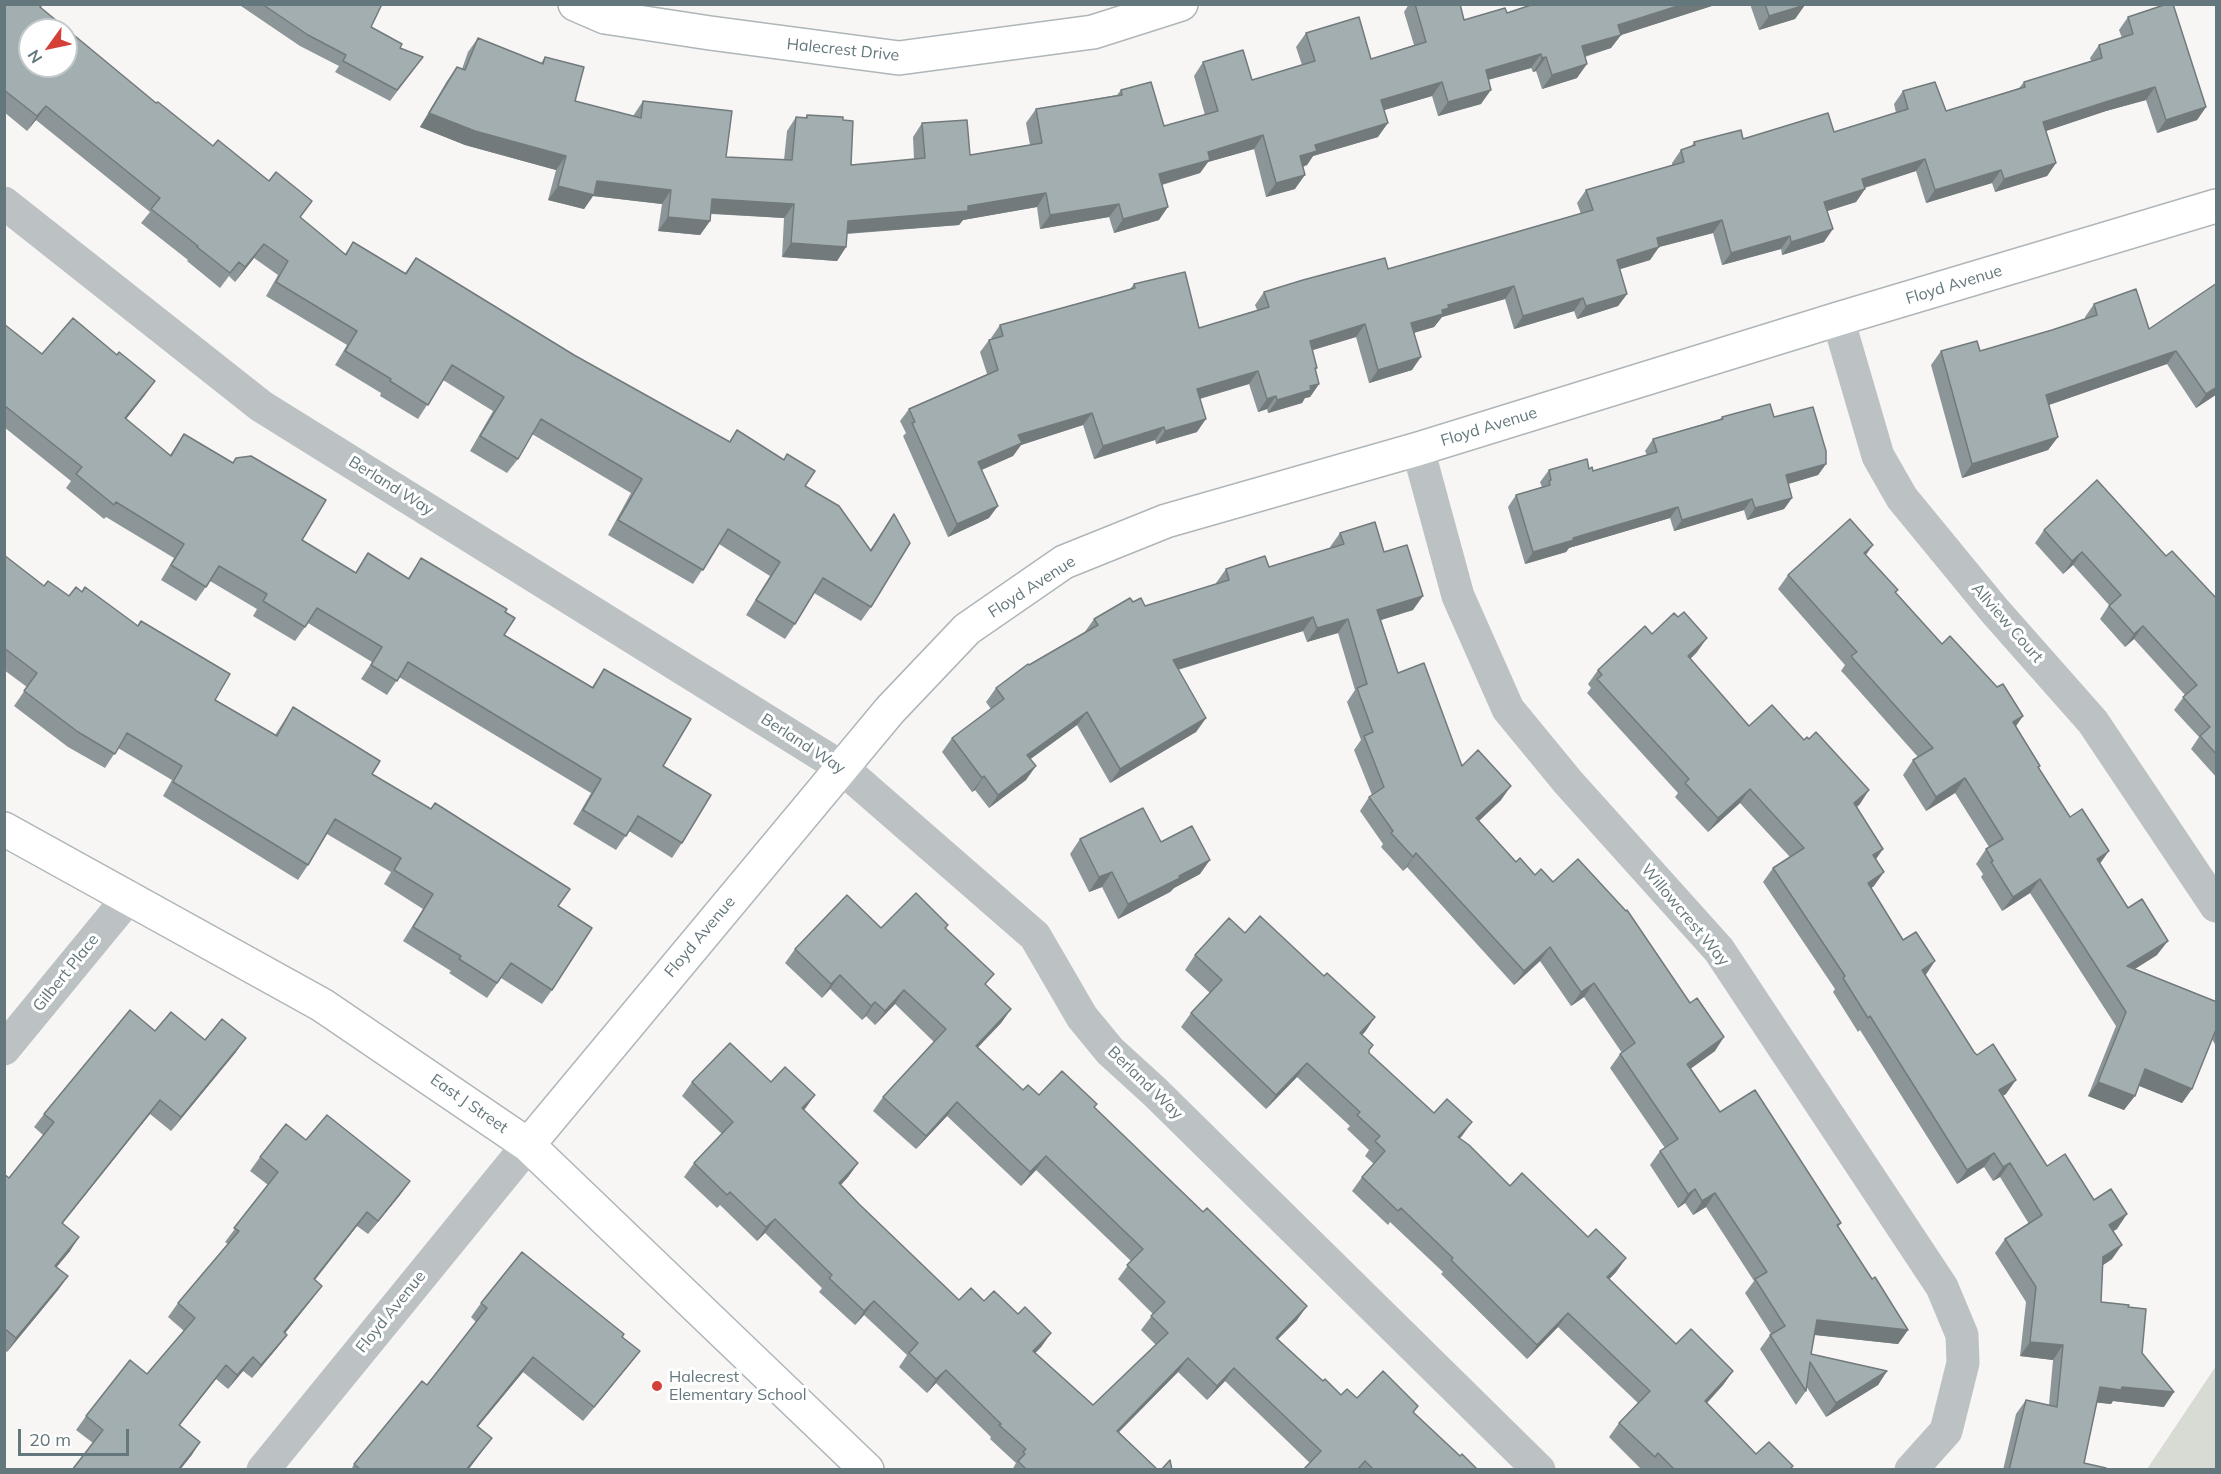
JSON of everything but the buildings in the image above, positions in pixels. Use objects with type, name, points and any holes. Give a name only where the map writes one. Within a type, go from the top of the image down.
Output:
[{"type":"street","name":"Halecrest Drive","points":[[575,4],[605,17],[748,39],[899,58],[1093,32],[1181,4]]},
{"type":"street","name":"Berland Way","points":[[4,203],[261,406],[841,767],[1035,936],[1082,1017],[1110,1051],[1155,1092],[1539,1470]]},
{"type":"street","name":"Floyd Avenue","points":[[263,1470],[528,1145],[890,710],[967,629],[1064,562],[1166,521],[1418,449],[1838,319],[2217,206]]},
{"type":"street","name":"Allview Court","points":[[1838,319],[1878,456],[1902,498],[1994,610],[2093,722],[2208,896],[2217,906]]},
{"type":"street","name":"Willowcrest Way","points":[[1418,449],[1458,596],[1508,709],[1568,782],[1719,950],[1942,1287],[1962,1335],[1963,1363],[1946,1431],[1911,1470]]},
{"type":"street","name":"East J Street","points":[[4,829],[322,1005],[528,1145],[867,1470]]},
{"type":"street","name":"Gilbert Place","points":[[4,1049],[129,897]]},
{"type":"shaded area","points":[[2216,1366],[2216,1469],[2147,1469]]},
{"type":"place","name":"Halecrest Elementary School","points":[[657,1386]]}]
